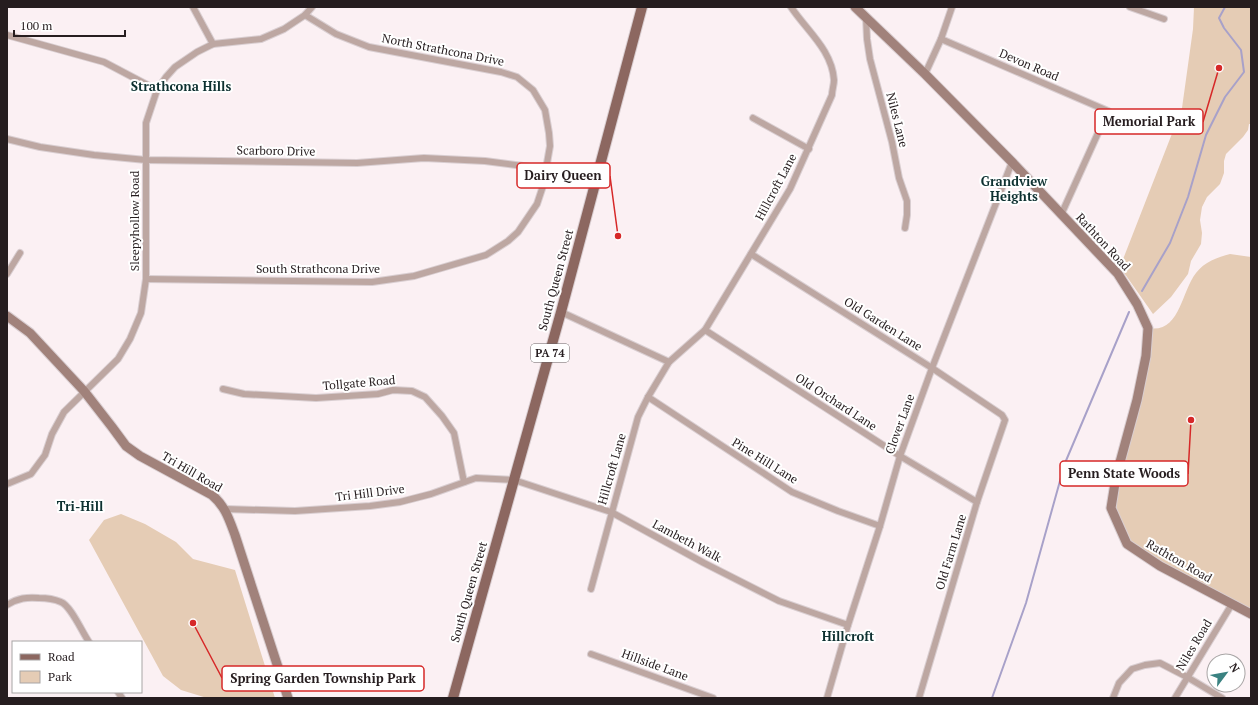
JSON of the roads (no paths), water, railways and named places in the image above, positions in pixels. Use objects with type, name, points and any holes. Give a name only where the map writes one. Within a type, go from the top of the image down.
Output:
[{"type":"main road","name":"South Queen Street","points":[[453,698],[562,312],[642,7]]},
{"type":"street","points":[[193,7],[213,44]]},
{"type":"street","name":"Sleepyhollow Road","points":[[7,484],[31,474],[45,455],[52,434],[64,412],[118,359],[130,339],[141,313],[146,279],[146,123],[157,90],[175,67],[197,52],[213,44],[261,39],[284,29],[305,15],[312,7]]},
{"type":"street","name":"Hillcroft Lane","points":[[590,589],[638,417],[669,362],[705,330],[751,254],[790,189],[832,95],[834,80],[831,64],[822,46],[791,7]]},
{"type":"street","name":"Rathton Road","points":[[855,7],[1012,162],[1118,274],[1137,304],[1148,328],[1146,356],[1137,400],[1116,477],[1111,508],[1127,544],[1160,566],[1251,614]]},
{"type":"street","points":[[924,74],[941,39],[952,7]]},
{"type":"street","points":[[1130,7],[1164,19]]},
{"type":"street","name":"North Strathcona Drive","points":[[305,15],[336,34],[369,47],[501,72],[517,77],[533,90],[545,110],[550,146],[543,186],[537,204],[518,232],[508,241]]},
{"type":"street","name":"Niles Lane","points":[[866,18],[870,59],[892,142],[899,178],[907,201],[905,228]]},
{"type":"street","points":[[7,35],[104,62],[157,90]]},
{"type":"street","name":"Devon Road","points":[[941,39],[1108,111],[1061,215]]},
{"type":"street","points":[[753,118],[809,149]]},
{"type":"street","name":"Scarboro Drive","points":[[7,139],[40,147],[94,156],[146,160],[357,163],[424,158],[485,161],[546,169]]},
{"type":"street","name":"Clover Lane","points":[[827,698],[848,624],[880,526],[900,456],[932,368],[1012,162]]},
{"type":"street","name":"South Strathcona Drive","points":[[146,279],[372,282],[414,276],[486,255],[508,241]]},
{"type":"street","points":[[7,274],[20,253]]},
{"type":"street","name":"Old Garden Lane","points":[[751,254],[932,368],[1002,415]]},
{"type":"street","points":[[562,312],[669,362]]},
{"type":"street","name":"Tri Hill Road","points":[[7,316],[30,333],[84,392],[126,446],[140,456],[212,495],[225,509],[235,535],[288,698]]},
{"type":"street","name":"Old Orchard Lane","points":[[705,330],[900,456],[977,502]]},
{"type":"street","name":"Tollgate Road","points":[[223,390],[244,394],[316,398],[378,394],[393,390],[412,391],[425,397],[442,416],[454,433],[464,482]]},
{"type":"street","name":"Pine Hill Lane","points":[[648,397],[792,492],[880,526]]},
{"type":"street","name":"Old Farm Lane","points":[[919,698],[977,502],[1005,420],[1002,415]]},
{"type":"street","name":"Tri Hill Drive","points":[[225,509],[295,511],[370,506],[408,500],[431,494],[476,478],[514,480]]},
{"type":"street","name":"Lambeth Walk","points":[[514,480],[611,512],[704,563],[779,601],[848,624]]},
{"type":"street","points":[[7,605],[16,599],[29,597],[50,598],[62,602],[69,609],[87,641]]},
{"type":"street","name":"Niles Road","points":[[1175,698],[1232,604]]},
{"type":"street","name":"Hillside Lane","points":[[591,654],[712,698]]},
{"type":"street","points":[[1113,698],[1119,683],[1132,669],[1145,665],[1160,664],[1187,677],[1222,698]]},
{"type":"waterway","points":[[1142,291],[1170,243],[1188,197],[1206,135],[1225,97],[1244,72],[1241,50],[1224,28],[1219,18],[1225,7]]},
{"type":"waterway","points":[[992,698],[1026,603],[1065,463],[1129,312]]},
{"type":"place","name":"Memorial Park","points":[[1219,68]]},
{"type":"place","name":"Dairy Queen","points":[[618,236]]},
{"type":"place","name":"Penn State Woods","points":[[1191,420]]},
{"type":"place","name":"Spring Garden Township Park","points":[[193,623]]},
{"type":"district","name":"Strathcona Hills","points":[[181,86]]},
{"type":"district","name":"Grandview Heights","points":[[1014,188]]},
{"type":"district","name":"Tri-Hill","points":[[80,506]]},
{"type":"district","name":"Hillcroft","points":[[848,636]]}]
